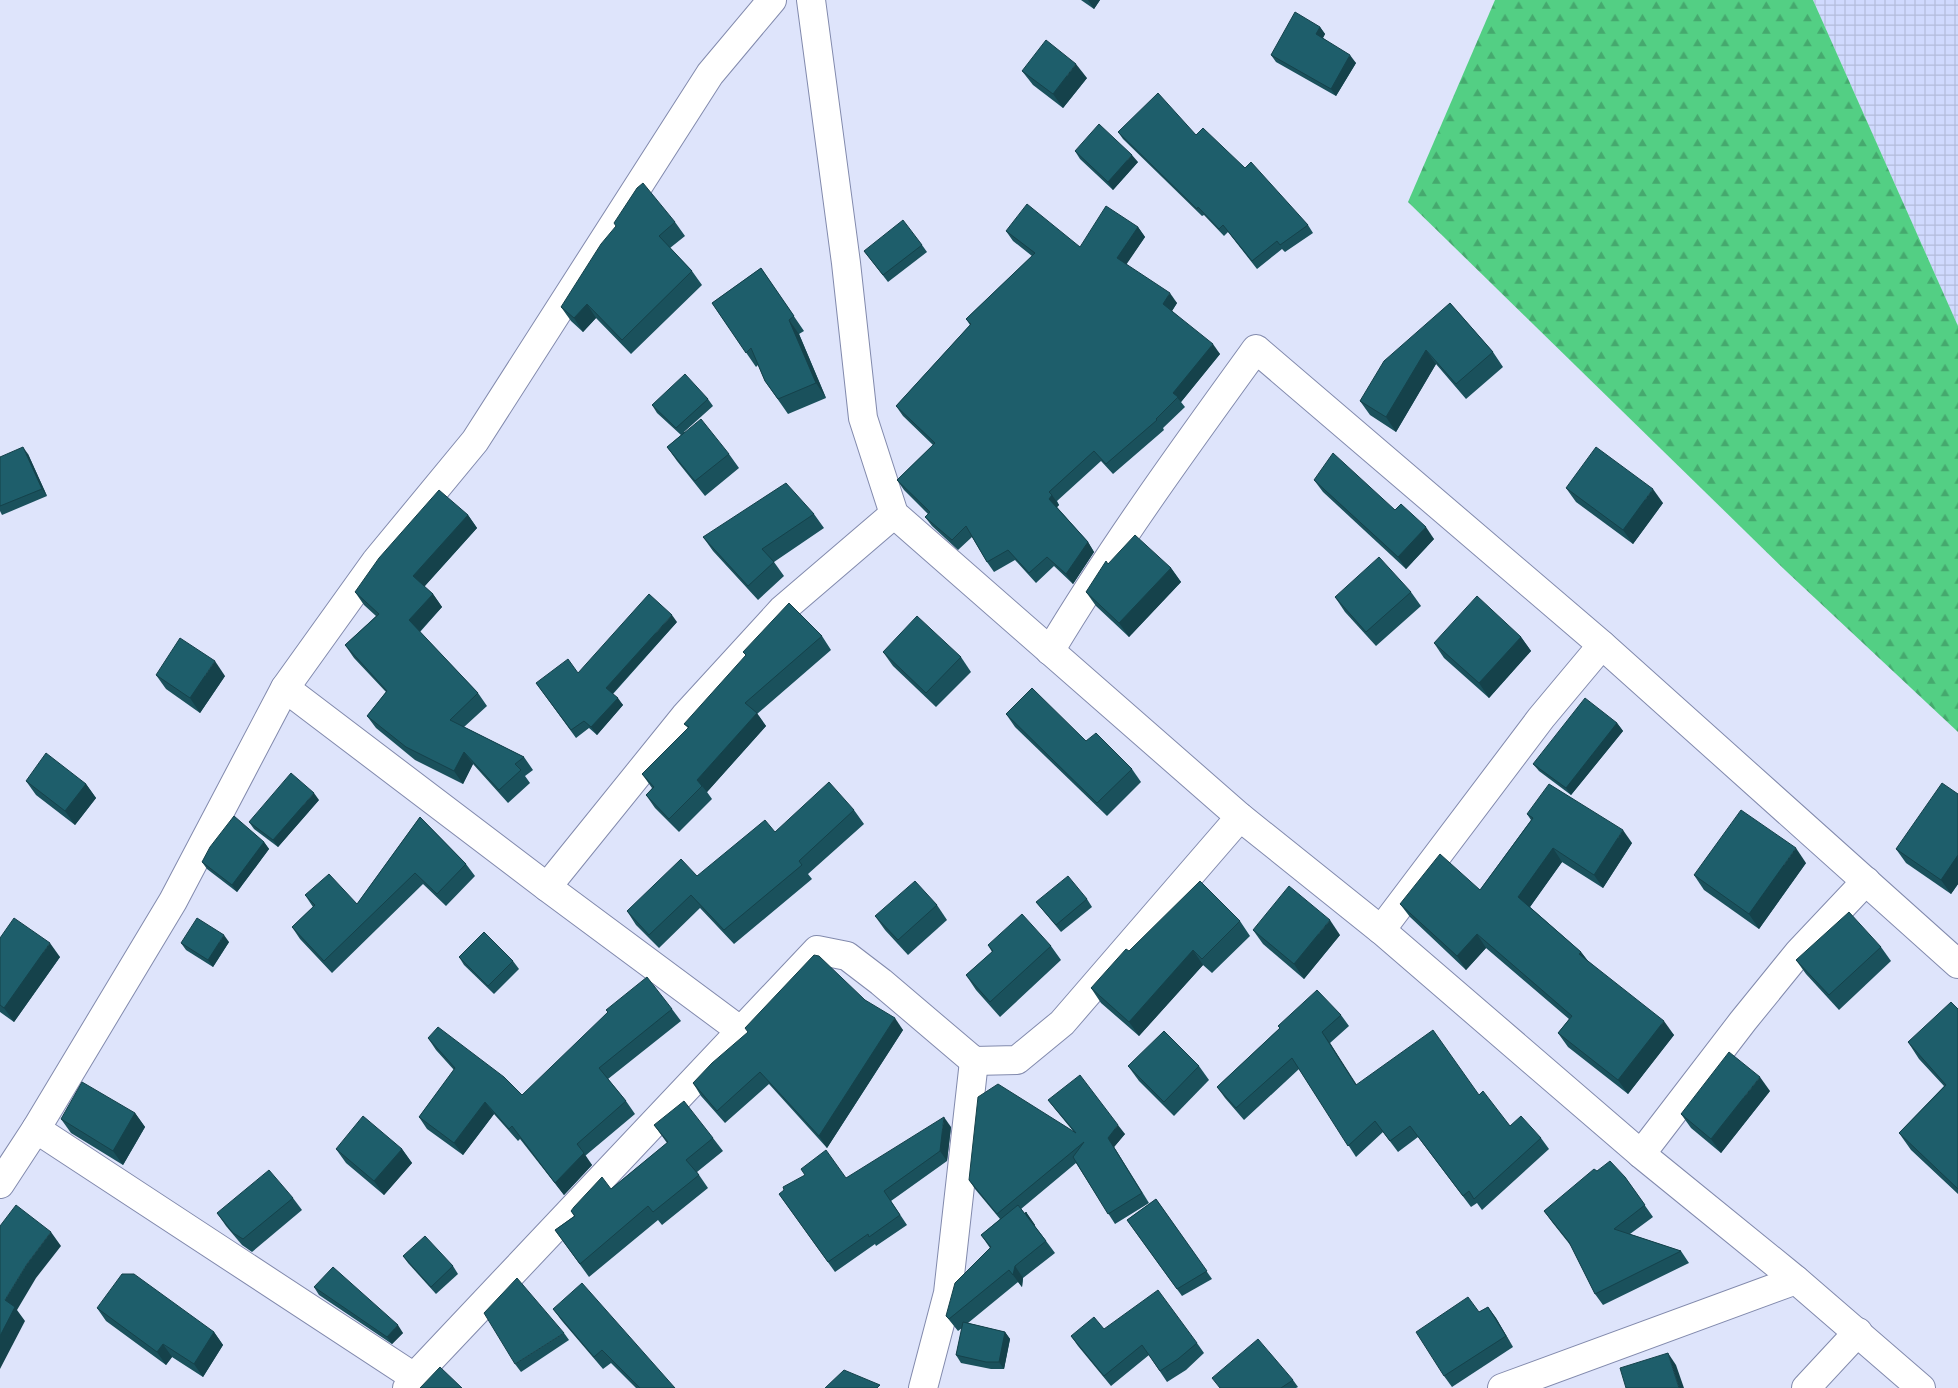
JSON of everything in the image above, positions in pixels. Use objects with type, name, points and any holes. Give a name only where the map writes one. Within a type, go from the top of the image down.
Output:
[{"type":"street","points":[[0,1184],[36,1129],[173,901],[285,688],[376,561],[475,440],[710,74],[772,0]]},
{"type":"street","points":[[811,0],[846,264],[863,418],[894,514],[1240,817],[1381,930],[1641,1154],[1796,1280],[1921,1388]]},
{"type":"street","points":[[1050,651],[1088,588],[1178,457],[1256,349],[1602,645],[1958,964]]},
{"type":"street","points":[[547,888],[684,716],[782,610],[894,514]]},
{"type":"street","points":[[1381,930],[1541,718],[1602,645]]},
{"type":"street","points":[[285,688],[547,888],[741,1031]]},
{"type":"street","points":[[36,1129],[410,1383],[817,950],[846,956],[888,988],[974,1062],[1017,1060],[1062,1023],[1240,817]]},
{"type":"street","points":[[1641,1154],[1743,1021],[1800,952],[1866,881]]},
{"type":"street","points":[[922,1388],[948,1293],[974,1062]]},
{"type":"street","points":[[1502,1388],[1796,1280]]},
{"type":"street","points":[[1806,1388],[1858,1332]]},
{"type":"shaded area","points":[[1813,0],[1958,0],[1958,326]]},
{"type":"green space","points":[[1495,0],[1813,0],[1958,326],[1958,732],[1786,571],[1408,202]]},
{"type":"building","points":[[1295,12],[1320,27],[1316,34],[1350,55],[1331,89],[1271,55]]},
{"type":"building","points":[[1046,40],[1076,64],[1053,94],[1022,71]]},
{"type":"building","points":[[1158,93],[1196,135],[1203,128],[1245,168],[1251,162],[1308,225],[1280,245],[1277,241],[1252,261],[1223,225],[1219,229],[1118,132]]},
{"type":"building","points":[[1099,124],[1132,155],[1108,182],[1075,151]]},
{"type":"building","points":[[643,183],[675,222],[659,236],[692,271],[622,340],[587,304],[574,318],[561,307],[601,244],[616,226],[614,223],[637,188]]},
{"type":"building","points":[[1027,204],[1080,247],[1106,206],[1138,227],[1117,258],[1170,293],[1163,304],[1213,344],[1173,393],[1178,397],[1157,420],[1106,464],[1094,451],[1049,492],[1052,495],[1049,499],[1088,542],[1066,574],[1047,557],[1029,573],[1008,550],[987,562],[966,526],[952,540],[925,517],[930,512],[897,480],[935,443],[896,406],[971,324],[966,319],[1035,253],[1006,231]]},
{"type":"building","points":[[903,220],[922,245],[883,275],[864,251]]},
{"type":"building","points":[[761,268],[794,316],[789,320],[816,383],[778,399],[765,381],[751,348],[746,353],[712,303]]},
{"type":"building","points":[[1450,303],[1493,352],[1456,384],[1426,350],[1386,417],[1360,401],[1384,361]]},
{"type":"building","points":[[685,374],[708,399],[676,428],[652,405]]},
{"type":"building","points":[[701,419],[729,454],[695,481],[667,447]]},
{"type":"building","points":[[23,447],[42,489],[0,506],[0,457]]},
{"type":"building","points":[[1596,447],[1653,489],[1623,530],[1566,488]]},
{"type":"building","points":[[1333,453],[1395,510],[1401,504],[1426,527],[1398,557],[1314,480]]},
{"type":"building","points":[[786,483],[814,514],[762,549],[774,562],[748,586],[703,537]]},
{"type":"building","points":[[439,490],[468,515],[413,576],[433,594],[409,620],[478,693],[450,720],[524,757],[515,764],[521,770],[499,790],[464,752],[454,771],[406,747],[367,716],[387,691],[345,645],[379,614],[355,592],[379,558]]},
{"type":"building","points":[[1135,535],[1171,568],[1119,623],[1086,592],[1106,561],[1108,564]]},
{"type":"building","points":[[1379,557],[1411,592],[1366,632],[1335,597]]},
{"type":"building","points":[[649,594],[672,615],[606,688],[618,698],[591,727],[584,721],[571,730],[536,683],[568,659],[578,673]]},
{"type":"building","points":[[1477,596],[1521,637],[1479,683],[1434,643]]},
{"type":"building","points":[[789,603],[822,636],[745,703],[757,713],[697,780],[702,786],[669,819],[646,795],[654,787],[642,774],[689,727],[684,724],[746,655],[743,652]]},
{"type":"building","points":[[917,616],[961,657],[926,693],[883,652]]},
{"type":"building","points":[[180,638],[215,661],[190,698],[156,675]]},
{"type":"building","points":[[1032,688],[1086,741],[1096,733],[1132,769],[1097,803],[1006,714]]},
{"type":"building","points":[[1585,698],[1617,723],[1566,788],[1533,764]]},
{"type":"building","points":[[46,753],[86,784],[65,811],[26,781]]},
{"type":"building","points":[[291,773],[314,793],[273,840],[249,822]]},
{"type":"building","points":[[829,782],[854,810],[799,861],[802,865],[724,930],[691,895],[649,935],[627,911],[681,859],[697,876],[765,820],[775,832]]},
{"type":"building","points":[[1942,783],[1958,794],[1958,855],[1941,880],[1896,849]]},
{"type":"building","points":[[1549,784],[1623,830],[1594,875],[1553,848],[1518,897],[1581,952],[1579,954],[1664,1021],[1618,1080],[1558,1033],[1572,1016],[1477,934],[1457,956],[1400,904],[1440,854],[1480,890],[1533,818],[1527,814]]},
{"type":"building","points":[[1741,810],[1796,848],[1749,914],[1694,875]]},
{"type":"building","points":[[234,816],[264,842],[232,885],[202,862],[210,847]]},
{"type":"building","points":[[420,817],[466,864],[437,894],[415,873],[324,961],[292,927],[315,905],[305,895],[329,874],[357,904]]},
{"type":"building","points":[[1068,876],[1087,899],[1056,925],[1036,902]]},
{"type":"building","points":[[915,881],[937,905],[898,940],[875,916]]},
{"type":"building","points":[[1200,881],[1240,921],[1202,959],[1193,950],[1129,1022],[1091,988],[1126,949],[1129,951]]},
{"type":"building","points":[[1289,886],[1330,920],[1294,964],[1253,930]]},
{"type":"building","points":[[1849,912],[1881,947],[1829,995],[1796,960]]},
{"type":"building","points":[[1022,914],[1051,946],[990,1002],[966,975],[993,951],[988,945]]},
{"type":"building","points":[[14,918],[50,943],[4,1008],[0,1005],[0,938]]},
{"type":"building","points":[[197,918],[224,935],[208,960],[181,943]]},
{"type":"building","points":[[484,932],[513,961],[488,986],[459,957]]},
{"type":"building","points":[[814,955],[819,956],[865,1000],[895,1018],[819,1136],[760,1072],[717,1111],[693,1083],[712,1063],[748,1032],[745,1028]]},
{"type":"building","points":[[647,977],[672,1009],[599,1068],[626,1101],[577,1144],[584,1153],[555,1183],[512,1126],[509,1129],[485,1102],[454,1143],[419,1117],[455,1068],[428,1038],[438,1027],[504,1077],[522,1095],[608,1012],[606,1010]]},
{"type":"building","points":[[1317,990],[1341,1015],[1322,1032],[1356,1085],[1433,1030],[1479,1095],[1483,1091],[1510,1126],[1521,1116],[1541,1138],[1474,1199],[1469,1191],[1463,1196],[1410,1126],[1390,1141],[1375,1121],[1348,1146],[1292,1058],[1236,1108],[1217,1087],[1280,1028],[1278,1026]]},
{"type":"building","points":[[1951,1002],[1958,1009],[1958,1189],[1899,1133],[1946,1085],[1908,1042]]},
{"type":"building","points":[[1164,1031],[1199,1066],[1164,1102],[1128,1066]]},
{"type":"building","points":[[1729,1052],[1760,1077],[1711,1139],[1681,1114]]},
{"type":"building","points":[[1080,1075],[1118,1125],[1108,1138],[1142,1193],[1108,1214],[1073,1157],[1084,1142],[997,1214],[969,1180],[978,1097],[998,1084],[1076,1133],[1048,1100]]},
{"type":"building","points":[[82,1082],[135,1113],[113,1151],[61,1119]]},
{"type":"building","points":[[684,1101],[713,1138],[686,1160],[699,1175],[653,1212],[648,1206],[580,1264],[555,1230],[575,1216],[571,1211],[602,1177],[611,1189],[668,1142],[654,1125]]},
{"type":"building","points":[[363,1116],[402,1149],[374,1181],[336,1149]]},
{"type":"building","points":[[944,1117],[940,1151],[884,1191],[900,1215],[869,1237],[868,1234],[828,1262],[779,1194],[784,1190],[783,1187],[805,1175],[801,1169],[826,1150],[846,1178]]},
{"type":"building","points":[[1610,1161],[1625,1177],[1645,1205],[1614,1229],[1681,1251],[1595,1294],[1569,1242],[1544,1211],[1594,1169],[1597,1171]]},
{"type":"building","points":[[269,1170],[293,1198],[243,1239],[233,1233],[217,1213]]},
{"type":"building","points":[[1156,1199],[1207,1271],[1177,1289],[1127,1220]]},
{"type":"building","points":[[16,1205],[51,1232],[27,1264],[5,1300],[15,1307],[0,1336],[0,1226]]},
{"type":"building","points":[[1018,1205],[1025,1214],[1026,1212],[1026,1215],[1046,1241],[1015,1266],[1013,1275],[1009,1270],[949,1319],[946,1316],[955,1283],[991,1247],[981,1235]]},
{"type":"building","points":[[425,1236],[453,1266],[431,1287],[403,1256]]},
{"type":"building","points":[[333,1267],[398,1325],[387,1337],[314,1287]]},
{"type":"building","points":[[122,1274],[134,1274],[214,1332],[194,1364],[163,1344],[157,1352],[97,1308]]},
{"type":"building","points":[[517,1278],[564,1333],[515,1364],[484,1313]]},
{"type":"building","points":[[582,1283],[675,1388],[640,1388],[602,1350],[594,1357],[553,1309]]},
{"type":"building","points":[[1158,1290],[1197,1343],[1160,1371],[1142,1345],[1104,1376],[1071,1336],[1094,1317],[1104,1329]]},
{"type":"building","points":[[1468,1297],[1479,1312],[1488,1307],[1506,1336],[1444,1376],[1416,1332]]},
{"type":"building","points":[[963,1322],[1005,1332],[999,1362],[986,1362],[956,1355]]},
{"type":"building","points":[[1258,1339],[1293,1380],[1281,1388],[1220,1388],[1212,1378]]},
{"type":"building","points":[[1668,1353],[1679,1388],[1626,1388],[1620,1368]]},
{"type":"building","points":[[440,1367],[462,1388],[420,1388]]},
{"type":"building","points":[[844,1370],[880,1385],[877,1388],[825,1388]]}]
